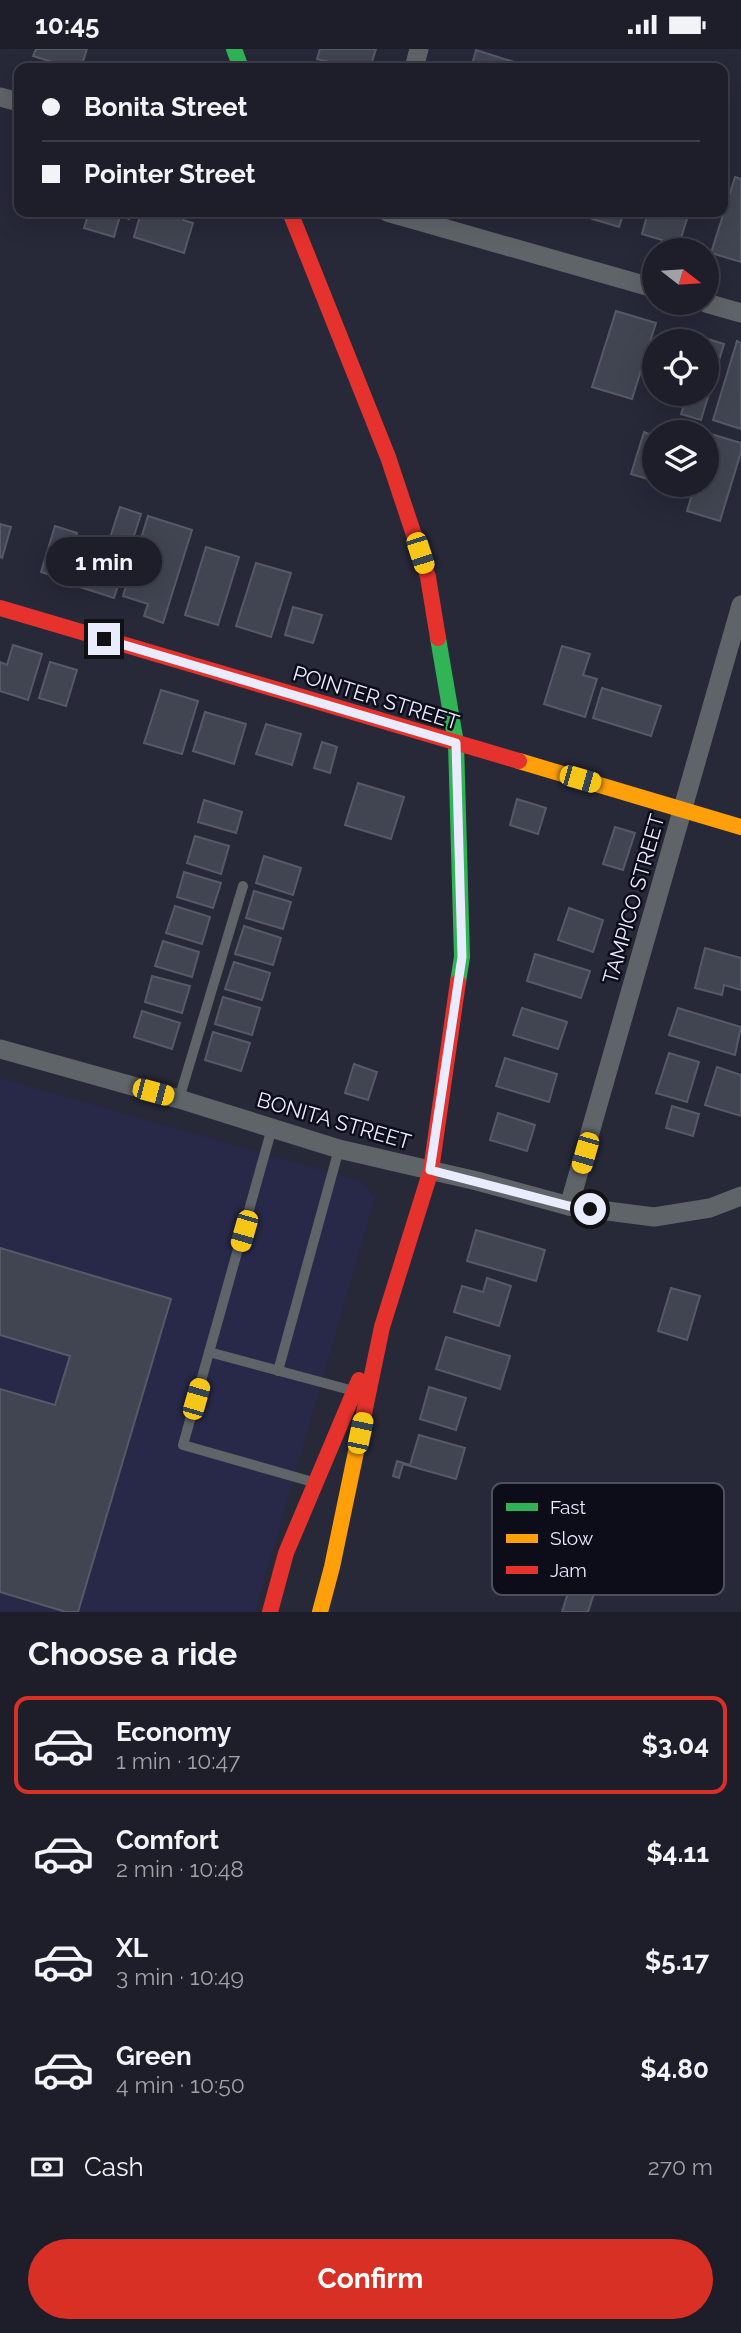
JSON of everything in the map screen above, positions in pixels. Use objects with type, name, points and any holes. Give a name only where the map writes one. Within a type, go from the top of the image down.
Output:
[{"type":"main road","points":[[292,217],[388,457],[428,577],[456,743],[462,957],[430,1170],[382,1327],[332,1567],[320,1612]]},
{"type":"main road","name":"POINTER STREET","points":[[0,608],[741,827]]},
{"type":"main road","points":[[270,1612],[286,1553],[382,1327]]},
{"type":"street","points":[[405,217],[642,285]]},
{"type":"street","points":[[719,307],[741,313]]},
{"type":"street","name":"TAMPICO STREET","points":[[569,1206],[741,604]]},
{"type":"street","name":"BONITA STREET","points":[[0,1049],[179,1099],[339,1149],[569,1206],[654,1217],[710,1208],[741,1196]]},
{"type":"lane","points":[[179,1099],[243,886]]},
{"type":"lane","points":[[272,1128],[183,1445],[316,1482]]},
{"type":"lane","points":[[278,1371],[339,1149]]},
{"type":"lane","points":[[209,1352],[355,1391]]},
{"type":"shaded area","points":[[0,1078],[360,1181],[375,1197],[255,1612],[0,1612]]},
{"type":"building","points":[[36,49],[87,49],[83,63],[56,63],[33,56]]},
{"type":"building","points":[[320,49],[376,49],[372,63],[332,63],[317,59]]},
{"type":"building","points":[[476,50],[517,63],[472,63]]},
{"type":"building","points":[[735,177],[741,179],[741,262],[719,255],[719,238],[716,238],[722,217],[728,217],[728,199]]},
{"type":"building","points":[[87,217],[120,217],[114,237],[84,228]]},
{"type":"building","points":[[140,217],[184,217],[183,220],[193,223],[184,253],[134,237]]},
{"type":"building","points":[[586,217],[622,217],[619,227]]},
{"type":"building","points":[[647,217],[687,217],[681,238],[655,238],[642,234]]},
{"type":"building","points":[[616,311],[656,323],[654,329],[642,329],[642,367],[632,399],[592,387]]},
{"type":"building","points":[[737,341],[741,343],[741,429],[713,420]]},
{"type":"building","points":[[719,342],[724,344],[719,361]]},
{"type":"building","points":[[684,406],[705,406],[701,420],[681,414]]},
{"type":"building","points":[[719,436],[741,443],[741,452],[720,521],[687,511],[691,497],[719,497]]},
{"type":"building","points":[[642,438],[642,477],[631,474]]},
{"type":"building","points":[[120,507],[141,514],[114,598],[80,587],[95,540],[108,544]]},
{"type":"building","points":[[148,516],[192,530],[163,623],[144,616],[148,604],[123,596]]},
{"type":"building","points":[[0,524],[11,527],[2,558],[0,557]]},
{"type":"building","points":[[55,526],[77,533],[63,579],[41,572]]},
{"type":"building","points":[[206,547],[239,557],[218,625],[185,615]]},
{"type":"building","points":[[256,563],[291,573],[271,637],[236,626]]},
{"type":"building","points":[[293,607],[322,615],[313,643],[285,635]]},
{"type":"building","points":[[13,645],[42,654],[28,700],[0,691],[0,662],[7,665]]},
{"type":"building","points":[[562,646],[590,654],[583,675],[597,679],[585,717],[544,704]]},
{"type":"building","points":[[50,662],[77,670],[66,706],[39,698]]},
{"type":"building","points":[[602,688],[661,706],[651,736],[593,718]]},
{"type":"building","points":[[161,690],[198,701],[182,754],[144,743]]},
{"type":"building","points":[[205,712],[246,724],[234,764],[193,751]]},
{"type":"building","points":[[266,724],[301,734],[292,765],[256,754]]},
{"type":"building","points":[[322,742],[337,747],[330,773],[314,768]]},
{"type":"building","points":[[358,783],[404,797],[391,839],[345,825]]},
{"type":"building","points":[[517,799],[546,808],[538,834],[510,825]]},
{"type":"building","points":[[204,800],[242,812],[236,833],[198,822]]},
{"type":"building","points":[[615,827],[635,833],[623,870],[603,864]]},
{"type":"building","points":[[195,836],[229,846],[221,874],[187,863]]},
{"type":"building","points":[[264,856],[301,868],[293,895],[256,883]]},
{"type":"building","points":[[184,872],[221,883],[213,908],[177,897]]},
{"type":"building","points":[[254,891],[291,902],[283,929],[246,918]]},
{"type":"building","points":[[175,906],[210,917],[202,944],[166,933]]},
{"type":"building","points":[[569,908],[603,920],[593,952],[558,940]]},
{"type":"building","points":[[244,926],[281,938],[273,965],[235,954]]},
{"type":"building","points":[[163,941],[199,952],[192,977],[155,966]]},
{"type":"building","points":[[705,948],[741,958],[741,990],[724,985],[722,995],[695,988]]},
{"type":"building","points":[[535,954],[590,971],[581,998],[527,981]]},
{"type":"building","points":[[234,962],[270,973],[262,1000],[225,989]]},
{"type":"building","points":[[152,976],[190,986],[182,1013],[145,1002]]},
{"type":"building","points":[[223,997],[260,1008],[252,1035],[215,1024]]},
{"type":"building","points":[[522,1008],[567,1022],[558,1049],[513,1035]]},
{"type":"building","points":[[678,1008],[741,1027],[735,1055],[669,1035]]},
{"type":"building","points":[[142,1011],[180,1023],[172,1049],[134,1037]]},
{"type":"building","points":[[213,1032],[250,1043],[241,1071],[205,1060]]},
{"type":"building","points":[[669,1053],[699,1062],[687,1102],[656,1093]]},
{"type":"building","points":[[505,1058],[557,1074],[549,1102],[496,1086]]},
{"type":"building","points":[[354,1064],[377,1072],[368,1100],[345,1093]]},
{"type":"building","points":[[717,1067],[741,1075],[741,1116],[705,1105]]},
{"type":"building","points":[[672,1106],[699,1114],[693,1136],[666,1128]]},
{"type":"building","points":[[498,1113],[535,1125],[527,1151],[490,1140]]},
{"type":"building","points":[[476,1230],[545,1250],[536,1281],[467,1261]]},
{"type":"building","points":[[0,1248],[171,1299],[78,1612],[66,1612],[0,1592],[0,1389],[55,1405],[70,1356],[0,1335]]},
{"type":"building","points":[[487,1278],[511,1286],[499,1326],[454,1312],[462,1286],[483,1292]]},
{"type":"building","points":[[671,1288],[700,1296],[687,1340],[658,1331]]},
{"type":"building","points":[[446,1337],[510,1356],[500,1389],[436,1369]]},
{"type":"building","points":[[429,1387],[466,1398],[456,1430],[420,1419]]},
{"type":"building","points":[[419,1435],[465,1448],[456,1479],[403,1464],[399,1478],[393,1476],[397,1461],[410,1465]]},
{"type":"building","points":[[567,1595],[593,1595],[588,1612],[562,1612]]},
{"type":"traffic: fast","points":[[234,49],[239,63]]},
{"type":"traffic: fast","points":[[438,638],[456,743],[462,957],[458,982]]},
{"type":"traffic: slow","points":[[519,761],[741,827]]},
{"type":"traffic: slow","points":[[320,1612],[362,1423]]},
{"type":"traffic: jam","points":[[292,217],[388,457],[428,577],[438,638]]},
{"type":"traffic: jam","points":[[0,608],[519,761]]},
{"type":"traffic: jam","points":[[362,1423],[382,1327],[431,1170],[458,982]]},
{"type":"traffic: jam","points":[[270,1612],[286,1553],[359,1380]]},
{"type":"route","points":[[104,639],[456,743],[462,957],[430,1170],[590,1209]]}]
